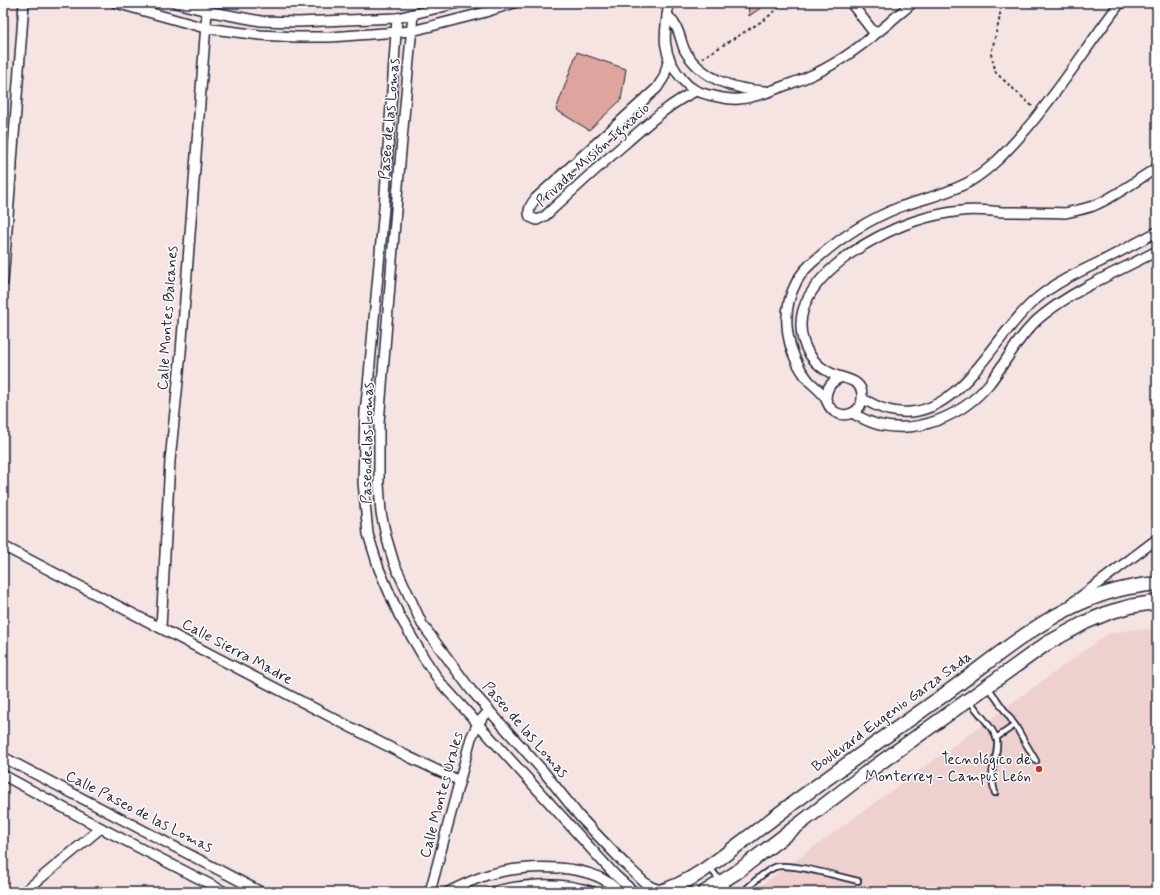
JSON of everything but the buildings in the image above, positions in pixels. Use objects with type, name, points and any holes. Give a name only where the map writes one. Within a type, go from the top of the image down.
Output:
[{"type":"street","points":[[3,282],[24,3]]},
{"type":"street","points":[[116,3],[206,28],[260,35],[296,37],[330,37],[412,31],[514,3]]},
{"type":"street","points":[[176,3],[207,11],[261,21],[298,22],[398,18],[458,3]]},
{"type":"street","points":[[669,3],[664,33],[666,49],[669,58],[679,76],[686,84],[696,91],[720,98],[730,99],[752,97],[792,84],[815,74],[857,48],[912,3]]},
{"type":"street","points":[[852,3],[874,34]]},
{"type":"street","points":[[826,398],[809,381],[799,366],[787,332],[787,311],[796,281],[812,263],[826,251],[862,225],[901,207],[958,188],[981,174],[999,158],[1040,114],[1120,3]]},
{"type":"street","name":"Calle Montes Balcanes","points":[[161,628],[170,461],[181,352],[207,11]]},
{"type":"street","name":"Paseo de las Lomas","points":[[413,14],[382,387],[379,455],[381,513],[386,536],[394,563],[422,624],[471,690],[544,772],[580,816],[624,863],[644,882],[660,891]]},
{"type":"street","points":[[667,15],[676,26],[679,38],[686,51],[694,62],[708,76],[724,83],[746,89],[771,91]]},
{"type":"street","name":"Paseo de las Lomas","points":[[398,18],[384,208],[365,411],[363,482],[368,534],[379,569],[399,616],[440,682],[615,875],[634,892]]},
{"type":"street","name":"Privada Misión Ignacio","points":[[669,58],[666,73],[657,88],[536,198],[529,209],[530,217],[537,220],[545,216],[661,112],[696,91]]},
{"type":"street","points":[[3,164],[12,168]]},
{"type":"street","points":[[840,378],[829,385],[826,391],[827,404],[835,412],[841,414],[852,413],[857,410],[862,399],[862,390],[857,383],[827,372],[816,363],[803,341],[801,329],[802,315],[812,289],[841,261],[860,248],[882,234],[914,221],[935,215],[964,210],[1066,213],[1093,206],[1157,168]]},
{"type":"street","points":[[862,399],[888,410],[913,412],[928,408],[944,400],[970,377],[1022,312],[1049,289],[1082,269],[1157,232]]},
{"type":"street","points":[[852,413],[867,421],[891,427],[915,426],[945,417],[964,406],[989,384],[1018,343],[1042,315],[1068,297],[1157,251]]},
{"type":"street","points":[[368,386],[382,387]]},
{"type":"street","points":[[1057,614],[1157,539]]},
{"type":"street","name":"Calle Sierra Madre","points":[[3,546],[370,737],[460,781]]},
{"type":"street","name":"Boulevard Eugenio Garza Sada","points":[[660,891],[690,880],[795,801],[943,696],[1018,640],[1057,614],[1091,598],[1106,593],[1136,586],[1157,584]]},
{"type":"street","points":[[705,892],[722,882],[866,773],[1046,644],[1086,622],[1110,612],[1132,606],[1157,602]]},
{"type":"street","name":"Calle Montes Urales","points":[[430,892],[471,738],[478,723],[489,711]]},
{"type":"street","name":"Calle Paseo de las Lomas","points":[[3,757],[261,892]]},
{"type":"street","name":"Calle Paseo de las Lomas","points":[[3,775],[225,892]]},
{"type":"street","points":[[24,892],[101,828]]},
{"type":"street","points":[[539,884],[540,867]]},
{"type":"street","points":[[448,892],[472,880],[489,874],[517,868],[540,867],[572,870],[590,874],[603,879],[614,886],[619,892]]},
{"type":"street","points":[[492,892],[518,886],[539,884],[585,889],[593,892]]},
{"type":"lane","points":[[988,686],[1015,725],[1036,761]]},
{"type":"lane","points":[[969,700],[996,738],[997,748],[992,779],[995,794]]},
{"type":"lane","points":[[996,738],[1015,725]]},
{"type":"lane","points":[[709,866],[729,890],[733,892]]},
{"type":"lane","points":[[743,892],[770,870],[782,866],[799,868],[858,881]]},
{"type":"path","points":[[694,62],[764,20],[785,3]]},
{"type":"path","points":[[996,3],[1000,7],[1000,21],[991,54],[996,73],[1040,114]]},
{"type":"shaded area","name":"Tecnológico de Monterrey - Campus León","points":[[1134,629],[1157,630],[1157,892],[752,892],[1092,645],[1108,634]]},
{"type":"place","name":"Tecnológico de Monterrey - Campus León","points":[[1039,769]]}]
